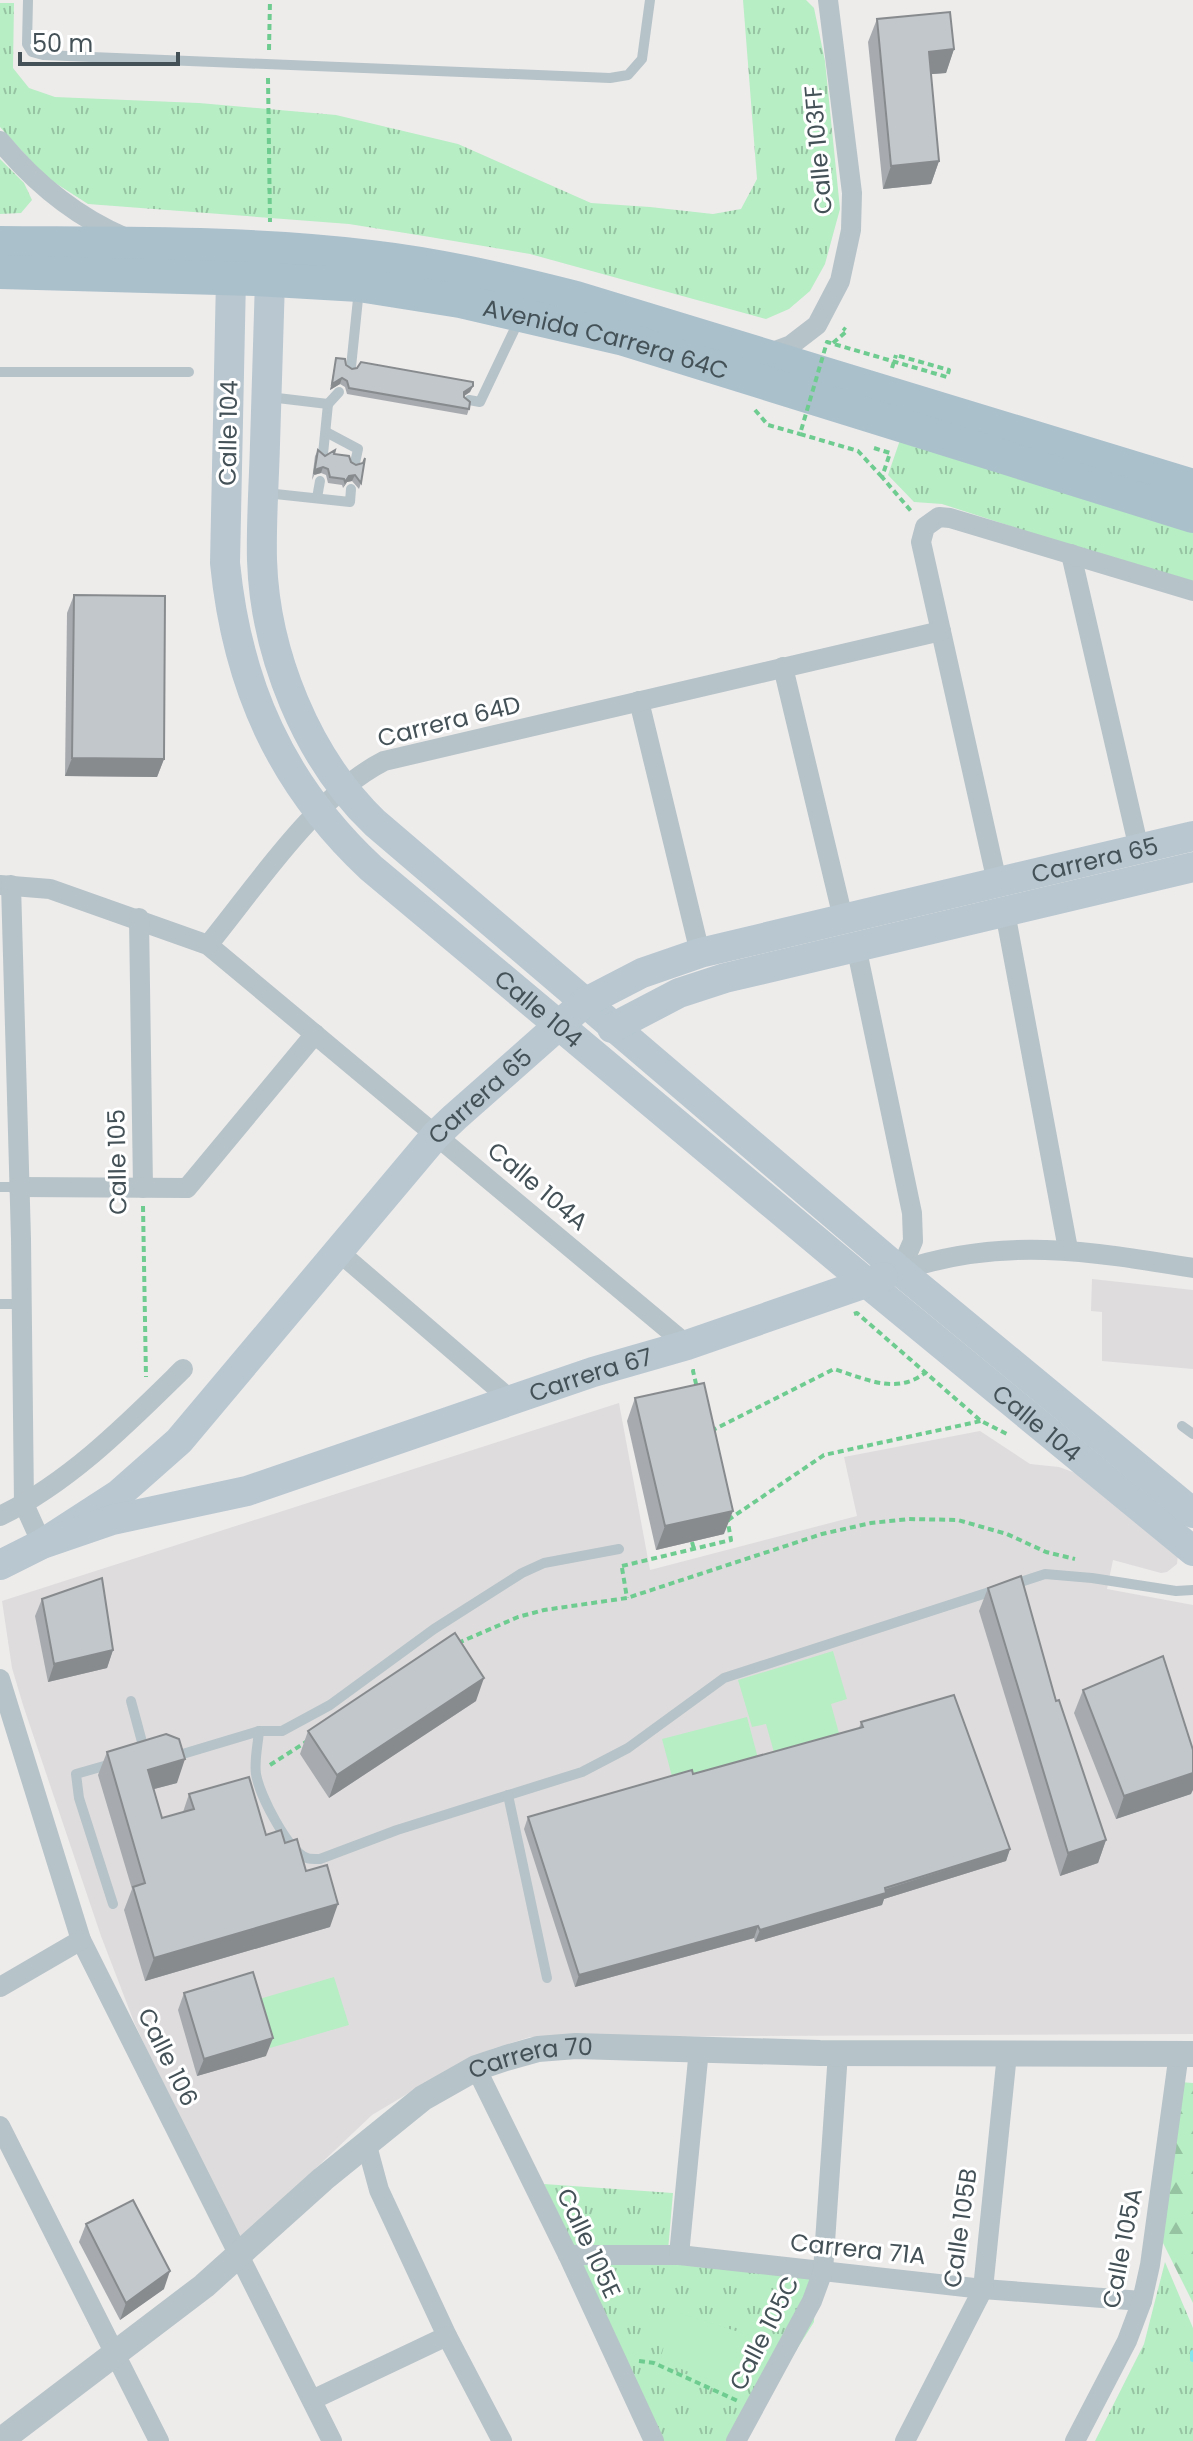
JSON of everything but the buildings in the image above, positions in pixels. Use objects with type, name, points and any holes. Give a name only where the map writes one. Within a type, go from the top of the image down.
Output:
[{"type":"main road","name":"Avenida Carrera 64C","points":[[0,243],[271,248],[374,257],[433,267],[576,298],[1193,486]]},
{"type":"main road","name":"Avenida Carrera 64C","points":[[0,272],[359,285],[460,301],[624,339],[1193,516]]},
{"type":"main road","name":"Calle 104","points":[[231,278],[225,563],[230,609],[251,689],[297,783],[318,812],[371,868],[1193,1551]]},
{"type":"main road","name":"Calle 104","points":[[270,280],[262,562],[271,624],[301,717],[324,761],[343,788],[375,823],[612,1028],[1193,1513]]},
{"type":"main road","name":"Carrera 65","points":[[42,1544],[119,1494],[179,1441],[436,1135],[584,1003],[642,973],[700,953],[1193,836]]},
{"type":"main road","name":"Carrera 65","points":[[612,1028],[655,1004],[701,985],[1193,867]]},
{"type":"main road","name":"Carrera 67","points":[[0,1565],[42,1544],[140,1512],[247,1491],[604,1368],[690,1358],[900,1271]]},
{"type":"street","name":"Calle 103FF","points":[[764,355],[791,345],[817,325],[840,281],[851,230],[852,193],[830,8]]},
{"type":"street","points":[[0,141],[33,176],[78,212],[94,223],[144,246]]},
{"type":"street","points":[[997,882],[921,542],[925,527],[939,517],[950,518],[1193,591]]},
{"type":"street","points":[[1071,554],[1139,849]]},
{"type":"street","name":"Carrera 64D","points":[[208,945],[318,812],[343,788],[384,761],[941,631]]},
{"type":"street","points":[[783,667],[843,918]]},
{"type":"street","points":[[639,701],[700,953]]},
{"type":"street","points":[[42,1544],[24,1504],[10,1304],[21,1239],[9,1187],[6,885],[50,889],[208,945]]},
{"type":"street","points":[[1005,912],[1068,1249]]},
{"type":"street","name":"Calle 105","points":[[139,918],[143,1188]]},
{"type":"street","name":"Calle 104A","points":[[208,945],[436,1135],[690,1358]]},
{"type":"street","points":[[856,946],[912,1213],[913,1241],[900,1271]]},
{"type":"street","name":"Carrera 65","points":[[585,1047],[612,1028]]},
{"type":"street","points":[[9,1187],[187,1188],[315,1034]]},
{"type":"street","name":"Carrera 67","points":[[900,1271],[944,1257],[983,1250],[1068,1249],[1193,1268]]},
{"type":"street","points":[[339,1252],[511,1400]]},
{"type":"street","points":[[0,1516],[24,1504],[74,1467],[147,1405],[183,1369]]},
{"type":"street","name":"Calle 106","points":[[0,1679],[81,1940],[332,2441]]},
{"type":"street","points":[[0,1987],[81,1940]]},
{"type":"street","name":"Carrera 70","points":[[0,2441],[204,2286],[366,2142],[423,2098],[476,2068],[538,2049],[576,2046],[838,2053],[1186,2054]]},
{"type":"street","points":[[679,2255],[699,2049]]},
{"type":"street","name":"Calle 105C","points":[[736,2441],[812,2301],[823,2271],[838,2053]]},
{"type":"street","name":"Calle 105B","points":[[905,2441],[983,2289],[1007,2054]]},
{"type":"street","name":"Calle 105A","points":[[1075,2441],[1127,2341],[1142,2301],[1186,2054]]},
{"type":"street","name":"Calle 105E","points":[[476,2068],[568,2255],[654,2441]]},
{"type":"street","points":[[0,2126],[159,2441]]},
{"type":"street","points":[[366,2142],[379,2190],[447,2336],[502,2441]]},
{"type":"street","name":"Carrera 71A","points":[[568,2255],[679,2255],[983,2289],[1142,2301]]},
{"type":"street","points":[[312,2400],[447,2336]]},
{"type":"lane","points":[[28,0],[27,44],[32,52],[43,55],[610,78],[628,75],[642,59],[650,0]]},
{"type":"lane","points":[[351,367],[359,285]]},
{"type":"lane","points":[[469,400],[480,402],[522,314]]},
{"type":"lane","points":[[0,372],[189,372]]},
{"type":"lane","points":[[323,454],[328,404],[339,392]]},
{"type":"lane","points":[[267,397],[328,404]]},
{"type":"lane","points":[[326,432],[358,449],[355,463]]},
{"type":"lane","points":[[317,498],[320,481]]},
{"type":"lane","points":[[264,493],[350,502],[351,489]]},
{"type":"lane","points":[[1182,1426],[1193,1434]]},
{"type":"lane","points":[[113,1904],[79,1798],[76,1774],[157,1749],[176,1756],[259,1731],[282,1731],[330,1705],[444,1623],[522,1573],[544,1563],[619,1549]]},
{"type":"lane","points":[[259,1731],[256,1774],[266,1801],[297,1851],[308,1859],[320,1859],[397,1830],[582,1772],[609,1760],[724,1678],[1045,1574],[1176,1591],[1193,1590]]},
{"type":"lane","points":[[131,1701],[144,1753]]},
{"type":"lane","points":[[508,1795],[547,1978]]},
{"type":"path","points":[[268,65],[270,0]]},
{"type":"path","points":[[268,98],[270,229]]},
{"type":"path","points":[[833,343],[847,331],[843,328]]},
{"type":"path","points":[[800,434],[827,342],[947,377],[949,370],[896,355],[892,370]]},
{"type":"path","points":[[796,413],[810,417]]},
{"type":"path","points":[[768,425],[858,451],[925,527]]},
{"type":"path","points":[[863,444],[890,453],[882,477]]},
{"type":"path","name":"Calle 105","points":[[143,1188],[147,1405]]},
{"type":"path","points":[[690,1358],[700,1402]]},
{"type":"path","points":[[708,1433],[834,1369],[890,1386],[913,1382],[925,1373]]},
{"type":"path","points":[[728,1520],[824,1455],[981,1421]]},
{"type":"path","points":[[622,1566],[731,1540],[724,1505]]},
{"type":"path","points":[[447,1650],[518,1617],[544,1610],[627,1598],[822,1534],[871,1523],[958,1520],[1007,1534],[1046,1552],[1076,1560]]},
{"type":"path","points":[[692,1542],[694,1549]]},
{"type":"path","points":[[619,1549],[627,1598]]},
{"type":"path","points":[[256,1774],[316,1735]]},
{"type":"path","points":[[614,2358],[654,2363],[754,2409]]},
{"type":"shaded area","points":[[1092,1279],[1193,1290],[1193,1369],[1102,1361],[1102,1312],[1091,1311]]},
{"type":"shaded area","points":[[619,1403],[650,1570],[857,1516],[844,1457],[980,1431],[1030,1464],[1059,1467],[1092,1479],[1178,1553],[1177,1564],[1161,1573],[1113,1560],[1107,1589],[1193,1605],[1193,2034],[530,2037],[492,2049],[449,2069],[372,2115],[242,2238],[199,2162],[134,2022],[101,1936],[12,1668],[2,1601]]},
{"type":"green space","points":[[743,0],[806,0],[814,8],[825,61],[840,209],[825,264],[810,291],[789,309],[766,319],[530,254],[430,237],[349,224],[88,204],[46,177],[0,127],[0,3],[14,3],[13,68],[29,88],[55,97],[199,103],[336,115],[458,144],[591,203],[713,214],[741,209],[757,179]]},
{"type":"green space","points":[[0,159],[24,183],[32,200],[21,213],[0,214]]},
{"type":"green space","points":[[900,440],[1193,530],[1193,585],[942,504],[914,502],[888,475]]},
{"type":"green space","points":[[833,1651],[847,1699],[831,1704],[840,1737],[775,1756],[766,1724],[752,1727],[738,1680]]},
{"type":"green space","points":[[747,1717],[759,1762],[674,1784],[662,1739]]},
{"type":"green space","points":[[334,1977],[349,2025],[270,2048],[256,2000]]},
{"type":"green space","points":[[1180,2082],[1193,2083],[1193,2303],[1157,2231]]},
{"type":"green space","points":[[544,2184],[673,2193],[667,2262],[816,2268],[814,2322],[739,2441],[662,2441]]},
{"type":"green space","points":[[1165,2262],[1193,2328],[1193,2441],[1095,2441],[1144,2344]]},
{"type":"green space","points":[[673,2311],[761,2339],[742,2392],[660,2361]]},
{"type":"waterway","points":[[1193,2353],[1193,2359]]}]
